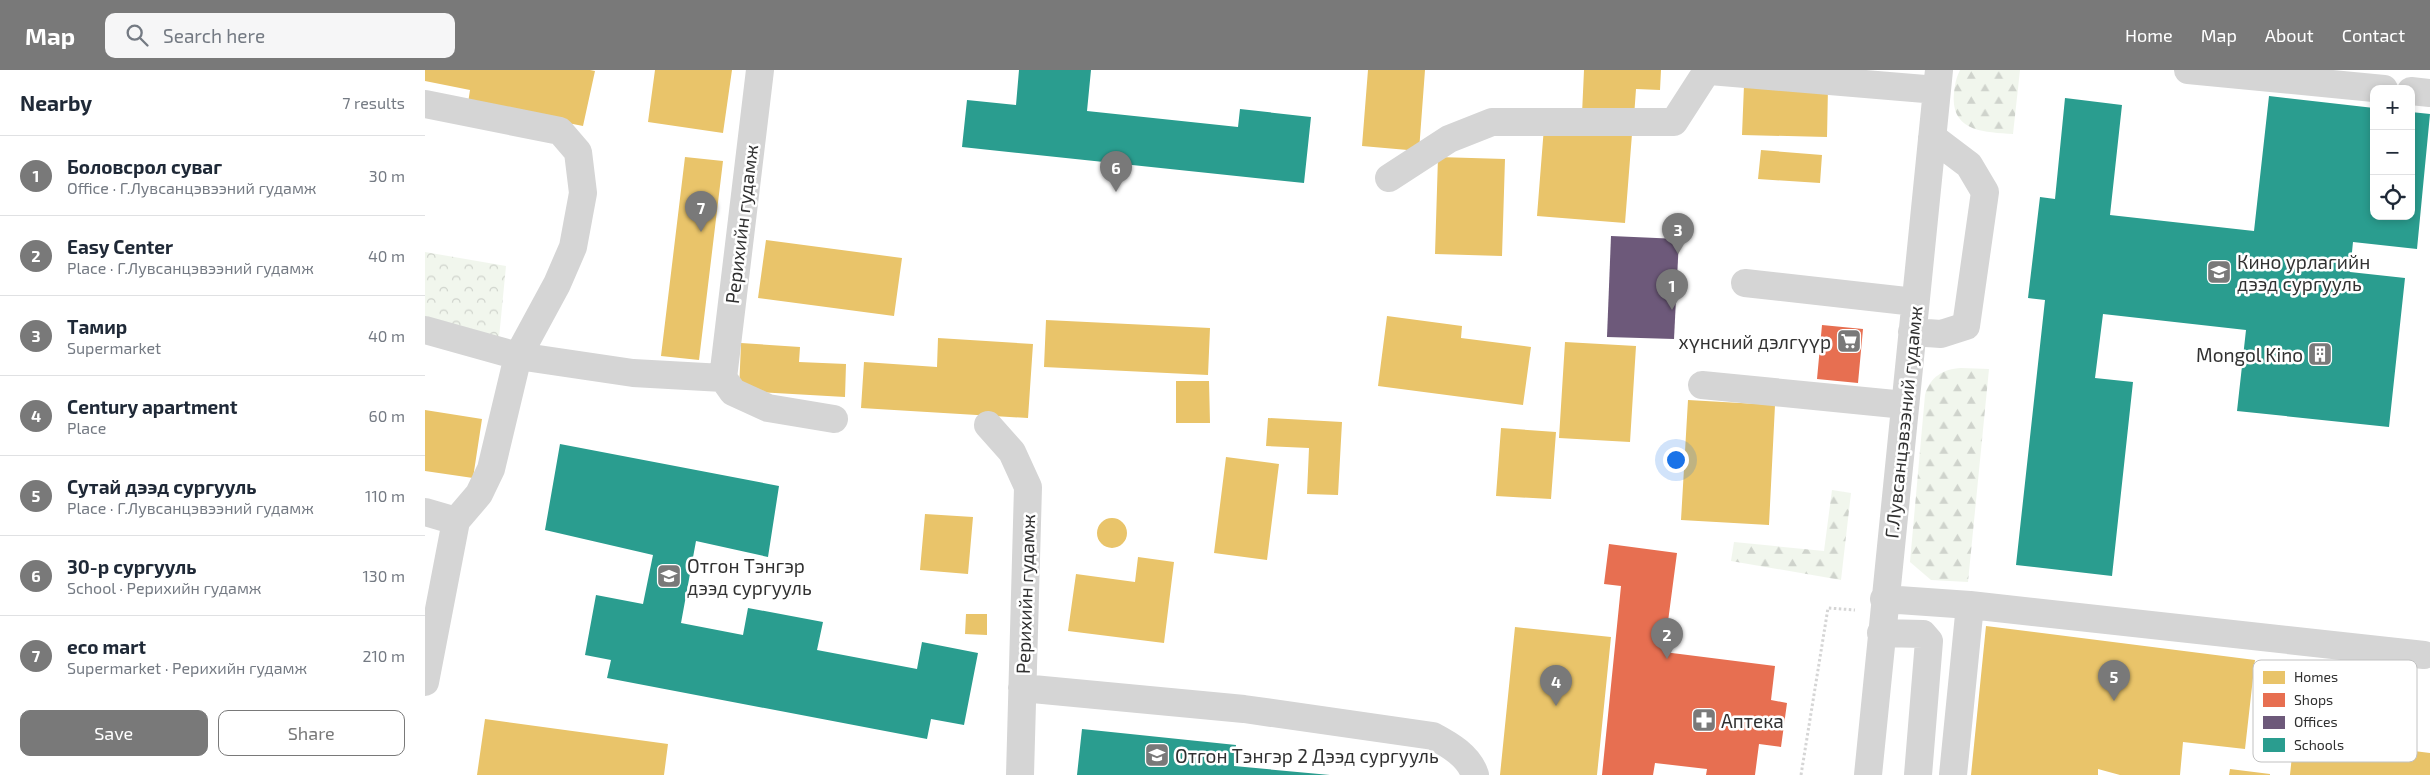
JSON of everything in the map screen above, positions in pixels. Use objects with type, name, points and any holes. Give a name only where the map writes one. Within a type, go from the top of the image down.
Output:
[{"type":"street","name":"Рерихийн гудамж","points":[[723,378],[760,70]]},
{"type":"street","points":[[1389,178],[1449,139],[1492,122],[1675,122],[1705,74],[1710,70],[1938,80]]},
{"type":"street","points":[[2188,70],[2370,88]]},
{"type":"street","name":"Г.Лувсанцэвээний гудамж","points":[[1868,775],[1938,80]]},
{"type":"street","points":[[2415,91],[2430,93]]},
{"type":"street","points":[[425,104],[560,131],[578,152],[583,193],[573,247],[557,284],[518,356],[491,469],[479,494],[456,522],[425,682]]},
{"type":"street","points":[[1912,332],[1941,334],[1966,326],[1985,192],[1969,165],[1932,137]]},
{"type":"street","points":[[1745,283],[1915,302]]},
{"type":"street","points":[[425,330],[518,356],[633,373],[723,378],[733,392],[768,408],[834,419]]},
{"type":"street","points":[[1702,385],[1905,406]]},
{"type":"street","name":"Рерихийн гудамж","points":[[989,425],[1013,452],[1028,487],[1020,775]]},
{"type":"street","points":[[425,512],[456,522]]},
{"type":"street","points":[[1883,615],[1970,605],[2424,655]]},
{"type":"street","points":[[1953,775],[1970,605]]},
{"type":"street","points":[[1883,615],[1923,634],[1929,641],[1918,775]]},
{"type":"street","points":[[1022,688],[1244,709],[1433,736],[1453,747],[1472,766],[1475,775]]},
{"type":"path","points":[[1801,775],[1828,608],[1883,615]]},
{"type":"green space","points":[[1960,70],[2020,70],[2013,134],[1991,132],[1971,127],[1963,123],[1957,116],[1954,106],[1954,93]]},
{"type":"green space","points":[[425,252],[506,266],[498,348],[425,336]]},
{"type":"green space","points":[[1961,368],[1989,369],[1968,582],[1931,580],[1910,562],[1925,395],[1930,383],[1938,375],[1948,370]]},
{"type":"green space","points":[[1832,490],[1851,493],[1841,580],[1731,561],[1734,542],[1824,551]]},
{"type":"building: Homes","points":[[425,70],[595,71],[583,126],[468,103],[470,90],[425,81]]},
{"type":"building: Homes","points":[[655,70],[732,70],[723,133],[648,122]]},
{"type":"building: Homes","points":[[1368,70],[1425,70],[1419,151],[1362,146]]},
{"type":"building: Homes","points":[[1584,70],[1661,70],[1660,90],[1636,89],[1634,117],[1582,114]]},
{"type":"building: Homes","points":[[1744,85],[1828,87],[1827,137],[1742,135]]},
{"type":"building: Homes","points":[[1544,127],[1632,134],[1625,223],[1537,216]]},
{"type":"building: Homes","points":[[1761,150],[1822,155],[1820,183],[1758,179]]},
{"type":"building: Homes","points":[[685,157],[723,161],[699,360],[661,356]]},
{"type":"building: Homes","points":[[1438,157],[1505,159],[1502,256],[1435,254]]},
{"type":"building: Homes","points":[[766,240],[902,258],[894,316],[758,298]]},
{"type":"building: Homes","points":[[1387,316],[1462,326],[1461,338],[1531,347],[1523,405],[1378,386]]},
{"type":"building: Homes","points":[[1046,320],[1210,328],[1208,375],[1044,367]]},
{"type":"building: Homes","points":[[938,338],[1033,344],[1028,418],[861,408],[864,362],[937,367]]},
{"type":"building: Homes","points":[[1565,342],[1636,346],[1630,442],[1559,438]]},
{"type":"building: Homes","points":[[741,343],[800,347],[799,362],[846,364],[845,397],[739,391]]},
{"type":"building: Homes","points":[[1176,381],[1209,381],[1210,423],[1176,423]]},
{"type":"building: Homes","points":[[1688,400],[1775,405],[1769,525],[1681,520]]},
{"type":"building: Homes","points":[[425,410],[482,419],[473,478],[425,471]]},
{"type":"building: Homes","points":[[1268,418],[1342,422],[1338,495],[1307,494],[1309,448],[1266,446]]},
{"type":"building: Homes","points":[[1501,428],[1556,432],[1551,499],[1496,496]]},
{"type":"building: Homes","points":[[1226,457],[1279,464],[1267,560],[1214,553]]},
{"type":"building: Homes","points":[[925,514],[973,517],[968,574],[920,570]]},
{"type":"building: Homes","points":[[1112,518],[1118,519],[1126,527],[1126,539],[1118,547],[1112,548],[1106,547],[1098,539],[1097,533],[1098,527],[1106,519]]},
{"type":"building: Homes","points":[[1138,557],[1174,562],[1164,643],[1068,631],[1076,574],[1135,582]]},
{"type":"building: Homes","points":[[966,614],[987,614],[987,635],[965,634]]},
{"type":"building: Homes","points":[[1986,626],[2255,660],[2253,660],[2253,678],[2245,749],[2183,742],[2180,775],[2120,775],[2098,769],[2098,775],[1971,775]]},
{"type":"building: Homes","points":[[1515,627],[1611,637],[1597,775],[1500,775]]},
{"type":"building: Homes","points":[[485,719],[668,744],[664,775],[477,775]]},
{"type":"building: Homes","points":[[2417,751],[2430,753],[2430,775],[2290,775],[2291,762],[2417,762]]},
{"type":"building: Homes","points":[[2230,769],[2270,774],[2270,775],[2229,775]]},
{"type":"building: Shops","points":[[1822,325],[1863,329],[1858,383],[1817,379]]},
{"type":"building: Shops","points":[[1609,544],[1677,553],[1664,652],[1775,666],[1771,700],[1787,703],[1781,747],[1759,744],[1755,775],[1706,775],[1707,769],[1655,763],[1653,775],[1602,775],[1621,586],[1604,584]]},
{"type":"building: Offices","points":[[1611,236],[1679,239],[1674,339],[1607,337]]},
{"type":"building: Schools","points":[[1019,70],[1091,70],[1087,111],[1238,127],[1240,109],[1311,117],[1304,183],[962,147],[967,100],[1016,105]]},
{"type":"building: Schools","name":"Mongol Kino","points":[[2269,96],[2370,108],[2370,220],[2415,220],[2415,112],[2430,114],[2417,249],[2353,242],[2350,272],[2405,278],[2389,427],[2237,411],[2246,330],[2103,314],[2095,378],[2133,382],[2112,576],[2016,565],[2045,300],[2028,298],[2040,197],[2055,199],[2065,98],[2122,105],[2110,215],[2254,231]]},
{"type":"building: Schools","name":"Отгон Тэнгэр дээд сургууль","points":[[560,444],[779,486],[768,557],[696,541],[681,623],[743,635],[748,608],[823,622],[817,650],[917,669],[922,642],[978,653],[964,725],[931,719],[927,739],[607,678],[611,660],[585,655],[596,595],[643,604],[653,555],[545,530]]},
{"type":"building: Schools","name":"Отгон Тэнгэр 2 Дээд сургууль","points":[[1082,729],[1236,745],[1234,766],[1330,775],[1077,775]]},
{"type":"place","name":"30-р сургууль","points":[[1116,192]]},
{"type":"place","name":"eco mart","points":[[701,232]]},
{"type":"place","name":"Тамир","points":[[1678,254]]},
{"type":"place","name":"Кино урлагийн дээд сургууль","points":[[2219,272]]},
{"type":"place","name":"Боловсрол суваг","points":[[1672,310]]},
{"type":"place","name":"хүнсний дэлгүүр","points":[[1849,341]]},
{"type":"place","name":"Mongol Kino","points":[[2320,354]]},
{"type":"place","name":"Отгон Тэнгэр дээд сургууль","points":[[669,576]]},
{"type":"place","name":"Easy Center","points":[[1667,659]]},
{"type":"place","name":"Сутай дээд сургууль","points":[[2114,701]]},
{"type":"place","name":"Century apartment","points":[[1556,706]]},
{"type":"place","name":"Аптека","points":[[1704,720]]},
{"type":"place","name":"Отгон Тэнгэр 2 Дээд сургууль","points":[[1157,755]]}]
